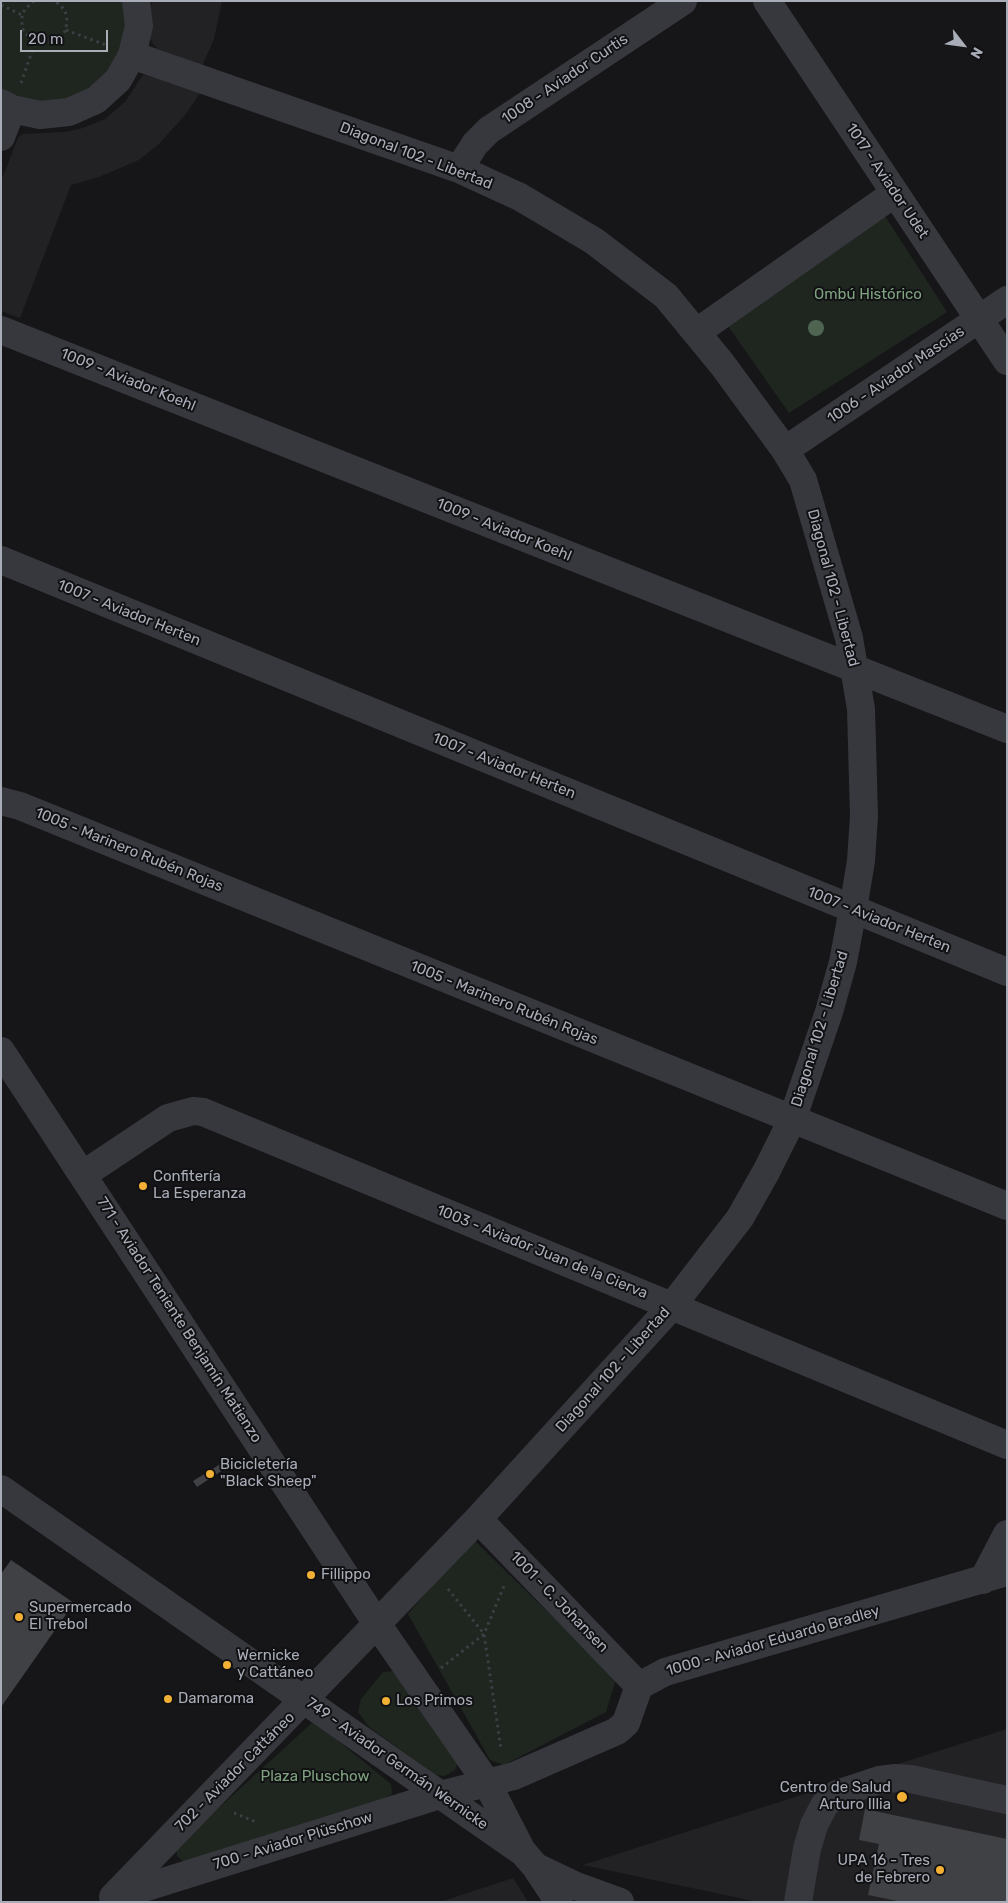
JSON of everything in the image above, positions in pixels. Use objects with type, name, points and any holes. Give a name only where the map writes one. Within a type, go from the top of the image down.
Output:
[{"type":"street","points":[[1,137],[6,106],[40,115],[69,112],[96,100],[118,80],[132,55],[138,26],[136,1]]},
{"type":"street","name":"1008 - Aviador Curtis","points":[[458,169],[475,144],[490,130],[683,1]]},
{"type":"street","name":"1017 - Aviador Udet","points":[[767,1],[1007,361]]},
{"type":"street","name":"Diagonal 102 - Libertad","points":[[132,55],[458,169],[520,197],[594,241],[666,296],[697,332],[784,450],[803,480],[850,638],[855,670],[861,709],[864,816],[861,861],[854,909],[843,962],[829,1012],[792,1120],[766,1172],[740,1218],[672,1306],[478,1518],[377,1624]]},
{"type":"street","points":[[697,332],[895,193]]},
{"type":"street","name":"1006 - Aviador Mascías","points":[[784,450],[1007,300]]},
{"type":"street","name":"1009 - Aviador Koehl","points":[[1,330],[1007,729]]},
{"type":"street","name":"1007 - Aviador Herten","points":[[1,560],[1007,972]]},
{"type":"street","name":"1005 - Marinero Rubén Rojas","points":[[1,801],[20,806],[1007,1206]]},
{"type":"street","name":"771 - Aviador Teniente Benjamín Matienzo","points":[[1,1051],[84,1174],[377,1624],[487,1783],[528,1859],[558,1902]]},
{"type":"street","name":"1003 - Aviador Juan de la Cierva","points":[[84,1174],[168,1118],[193,1111],[203,1112],[672,1306],[1003,1449]]},
{"type":"street","name":"749 - Aviador Germán Wernicke","points":[[1,1489],[306,1700],[528,1859]]},
{"type":"street","name":"1001 - C. Johansen","points":[[478,1518],[640,1686]]},
{"type":"street","points":[[995,1576],[1007,1534]]},
{"type":"street","name":"1000 - Aviador Eduardo Bradley","points":[[640,1686],[665,1672],[995,1576]]},
{"type":"street","name":"702 - Aviador Cattáneo","points":[[106,1900],[306,1700],[377,1624]]},
{"type":"street","points":[[487,1783],[514,1776],[617,1731],[626,1723],[640,1686]]},
{"type":"street","points":[[798,1902],[806,1849],[814,1824],[826,1804],[837,1794],[879,1780],[895,1778],[911,1779],[1007,1800]]},
{"type":"street","name":"700 - Aviador Plüschow","points":[[106,1900],[298,1838],[440,1795],[487,1783]]},
{"type":"street","points":[[528,1859],[576,1886],[620,1902]]},
{"type":"path","points":[[34,1],[22,15],[22,28],[35,43],[50,44],[62,36],[68,23],[64,9],[56,1]]},
{"type":"path","points":[[1,5],[22,15]]},
{"type":"path","points":[[66,30],[132,55]]},
{"type":"path","points":[[6,106],[35,43]]},
{"type":"path","points":[[420,1685],[484,1634],[516,1558]]},
{"type":"path","points":[[430,1567],[484,1634],[504,1765],[514,1776]]},
{"type":"path","points":[[204,1802],[298,1838]]},
{"type":"shaded area","points":[[152,1],[222,1],[214,39],[202,66],[158,49],[153,44],[148,26]]},
{"type":"shaded area","points":[[148,73],[201,92],[185,115],[160,143],[139,160],[99,177],[71,185],[20,318],[1,311],[1,181],[18,138],[22,134],[65,132],[83,128],[105,119],[125,102],[142,76]]},
{"type":"shaded area","name":"Centro de Salud Arturo Illia","points":[[1007,1729],[1007,1902],[758,1902],[583,1865]]},
{"type":"shaded area","points":[[513,1878],[528,1902],[440,1902]]},
{"type":"green space","points":[[1,1],[124,1],[126,25],[121,51],[108,73],[89,90],[66,100],[41,103],[16,98],[1,90]]},
{"type":"green space","name":"Ombú Histórico","points":[[885,216],[947,312],[789,413],[726,323]]},
{"type":"green space","points":[[472,1538],[616,1679],[606,1712],[504,1765],[490,1760],[408,1614]]},
{"type":"green space","points":[[393,1671],[459,1760],[455,1770],[445,1776],[436,1775],[369,1727],[358,1712],[361,1699],[383,1672]]},
{"type":"green space","name":"Plaza Pluschow","points":[[314,1721],[391,1784],[392,1794],[382,1800],[185,1863],[177,1856],[176,1847]]},
{"type":"building","name":"Bicicletería \"Black Sheep\"","points":[[222,1463],[226,1468],[197,1487],[193,1481]]},
{"type":"building","points":[[11,1560],[74,1603],[1,1707],[1,1574]]},
{"type":"building","name":"UPA 16 - Tres de Febrero","points":[[865,1809],[1007,1839],[1007,1902],[902,1902],[868,1895],[879,1844],[859,1840]]},
{"type":"place","name":"Confitería La Esperanza","points":[[143,1186]]},
{"type":"place","name":"Bicicletería \"Black Sheep\"","points":[[210,1474]]},
{"type":"place","name":"Fillippo","points":[[311,1575]]},
{"type":"place","name":"Supermercado El Trebol","points":[[19,1617]]},
{"type":"place","name":"Wernicke y Cattáneo","points":[[227,1665]]},
{"type":"place","name":"Damaroma","points":[[168,1699]]},
{"type":"place","name":"Los Primos","points":[[386,1701]]},
{"type":"place","name":"Centro de Salud Arturo Illia","points":[[902,1797]]},
{"type":"place","name":"UPA 16 - Tres de Febrero","points":[[940,1870]]}]
